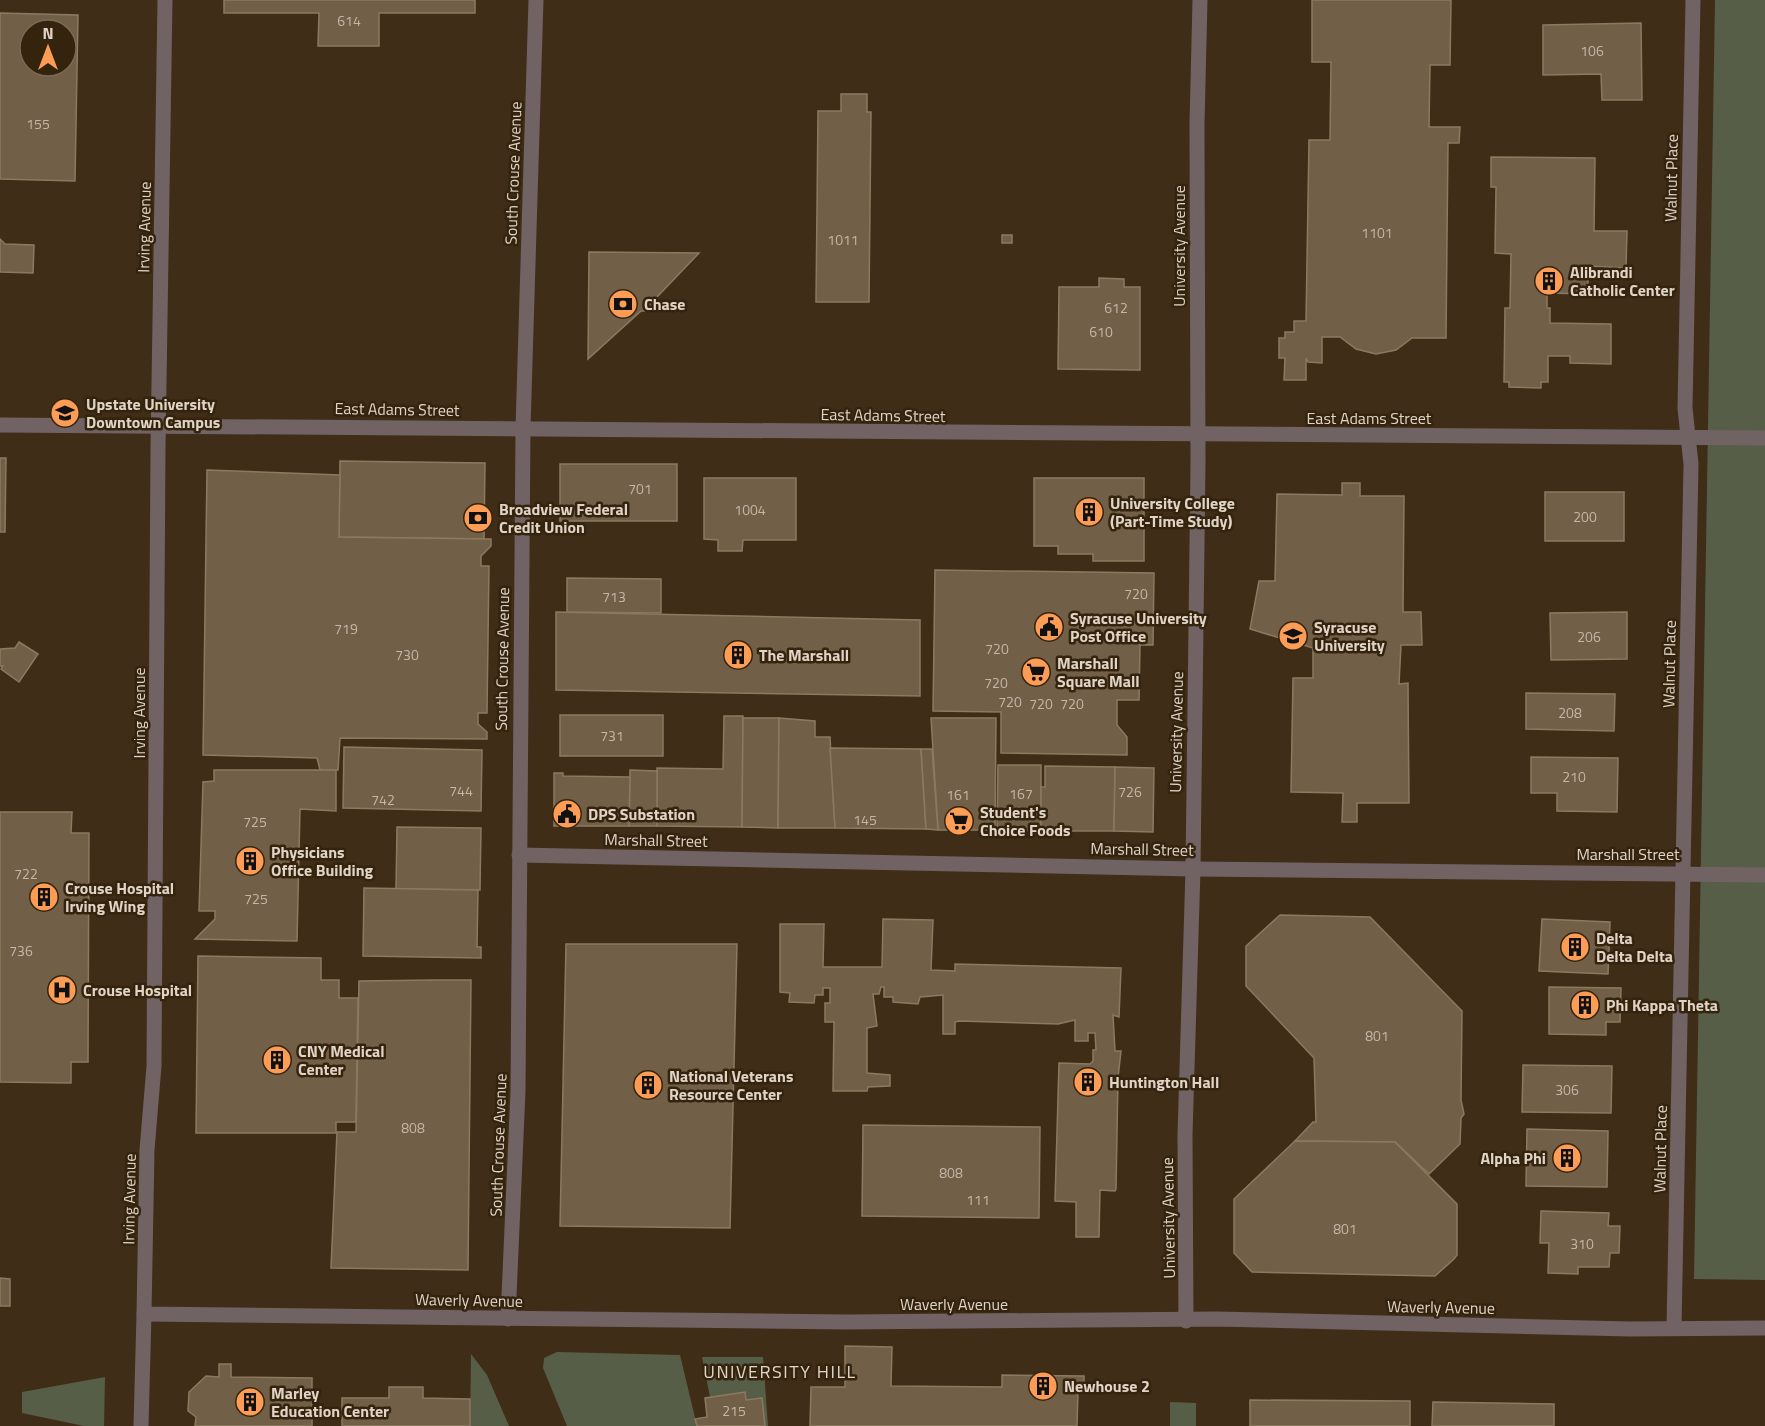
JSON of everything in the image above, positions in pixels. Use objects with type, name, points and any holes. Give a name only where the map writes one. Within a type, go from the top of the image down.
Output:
[{"type":"street","name":"Irving Avenue","points":[[141,1426],[146,1160],[154,1066],[165,0]]},
{"type":"street","name":"South Crouse Avenue","points":[[508,1319],[518,1090],[523,428],[536,0]]},
{"type":"street","name":"University Avenue","points":[[1186,1321],[1185,1135],[1193,869],[1197,124],[1200,0]]},
{"type":"street","name":"Walnut Place","points":[[1674,1328],[1690,464],[1685,408],[1693,0]]},
{"type":"street","name":"East Adams Street","points":[[0,425],[159,424],[1197,435],[1765,438]]},
{"type":"street","name":"Marshall Street","points":[[519,855],[1193,869],[1684,872],[1765,875]]},
{"type":"street","name":"Waverly Avenue","points":[[144,1314],[846,1322],[1186,1321],[1765,1328]]},
{"type":"green space","points":[[1715,0],[1765,0],[1765,1280],[1694,1279]]},
{"type":"green space","points":[[557,1352],[680,1355],[697,1426],[567,1426],[543,1368],[544,1358]]},
{"type":"green space","points":[[471,1354],[487,1375],[509,1426],[470,1426]]},
{"type":"green space","points":[[702,1357],[763,1357],[768,1426],[765,1426],[762,1398],[746,1400],[744,1393],[710,1397]]},
{"type":"green space","points":[[105,1377],[104,1426],[84,1426],[22,1413],[22,1392]]},
{"type":"green space","points":[[1170,1402],[1196,1403],[1196,1426],[1170,1426]]},
{"type":"building","points":[[224,0],[475,0],[475,13],[379,13],[379,46],[318,46],[319,13],[224,13]]},
{"type":"building","points":[[1312,0],[1451,0],[1450,65],[1430,65],[1429,127],[1460,127],[1459,143],[1448,143],[1446,338],[1412,338],[1396,350],[1376,354],[1356,349],[1340,337],[1322,337],[1322,363],[1308,362],[1306,358],[1306,380],[1284,380],[1285,358],[1279,358],[1279,338],[1285,338],[1285,332],[1294,332],[1294,321],[1306,321],[1309,140],[1330,140],[1331,62],[1312,62]]},
{"type":"building","points":[[0,13],[78,15],[78,18],[18,18],[18,78],[77,78],[75,181],[0,179]]},
{"type":"building","points":[[1641,23],[1642,100],[1602,100],[1601,74],[1543,75],[1543,25]]},
{"type":"building","points":[[841,94],[867,94],[867,112],[871,112],[869,302],[816,302],[818,111],[841,111]]},
{"type":"building","name":"Alibrandi Catholic Center","points":[[1491,157],[1595,158],[1594,231],[1627,231],[1626,268],[1588,266],[1588,294],[1547,293],[1547,308],[1550,308],[1550,323],[1611,324],[1611,364],[1570,363],[1570,356],[1548,356],[1548,382],[1541,382],[1541,388],[1509,387],[1509,382],[1504,382],[1505,308],[1510,308],[1511,254],[1495,253],[1496,187],[1491,187]]},
{"type":"building","points":[[1002,235],[1012,235],[1012,243],[1002,243]]},
{"type":"building","points":[[0,239],[5,244],[34,245],[33,273],[0,272]]},
{"type":"building","name":"Chase","points":[[589,252],[699,253],[657,297],[657,311],[641,311],[588,359]]},
{"type":"building","points":[[1099,278],[1124,279],[1124,287],[1140,287],[1140,370],[1058,369],[1059,287],[1099,287]]},
{"type":"building","points":[[0,458],[6,458],[5,532],[0,532]]},
{"type":"building","points":[[340,461],[485,463],[484,539],[339,537]]},
{"type":"building","points":[[560,464],[677,464],[677,521],[560,521]]},
{"type":"building","points":[[207,470],[340,475],[339,537],[491,539],[491,546],[481,556],[481,566],[489,566],[487,713],[478,713],[478,724],[487,732],[487,739],[340,738],[338,770],[320,770],[317,758],[203,755]]},
{"type":"building","points":[[704,478],[796,478],[796,540],[743,540],[742,551],[718,551],[718,540],[704,539]]},
{"type":"building","name":"University College (Part-Time Study)","points":[[1034,478],[1144,478],[1144,561],[1093,561],[1093,554],[1058,554],[1058,546],[1034,546]]},
{"type":"building","points":[[1342,483],[1360,483],[1360,496],[1404,496],[1403,612],[1421,612],[1422,645],[1401,645],[1399,684],[1408,683],[1409,803],[1357,803],[1357,822],[1342,822],[1343,793],[1291,792],[1293,678],[1313,678],[1313,648],[1250,629],[1259,581],[1275,581],[1277,494],[1342,495]]},
{"type":"building","points":[[1545,492],[1624,492],[1624,541],[1545,541]]},
{"type":"building","name":"Marshall Square Mall","points":[[935,570],[1154,573],[1153,645],[1140,645],[1139,700],[1117,700],[1117,725],[1127,737],[1127,755],[1001,753],[1001,712],[933,711]]},
{"type":"building","points":[[567,578],[661,579],[661,613],[567,612]]},
{"type":"building","name":"The Marshall","points":[[556,612],[920,620],[920,696],[556,690]]},
{"type":"building","points":[[1627,612],[1627,659],[1551,660],[1550,613]]},
{"type":"building","points":[[19,642],[38,654],[19,682],[1,669],[3,666],[0,666],[0,649],[15,648]]},
{"type":"building","points":[[1526,693],[1615,694],[1614,731],[1526,729]]},
{"type":"building","points":[[560,715],[663,715],[663,756],[560,756]]},
{"type":"building","points":[[724,716],[743,716],[742,827],[657,826],[657,768],[723,769]]},
{"type":"building","points":[[743,718],[779,718],[778,828],[742,827]]},
{"type":"building","points":[[779,718],[815,721],[815,737],[830,737],[835,828],[778,828]]},
{"type":"building","points":[[931,718],[996,718],[995,830],[938,830]]},
{"type":"building","points":[[344,747],[482,750],[481,811],[343,808]]},
{"type":"building","points":[[830,748],[921,749],[926,829],[835,828]]},
{"type":"building","points":[[921,749],[932,749],[938,830],[926,829]]},
{"type":"building","points":[[1531,757],[1618,758],[1617,812],[1557,811],[1557,793],[1531,793]]},
{"type":"building","points":[[998,765],[1041,765],[1041,831],[997,831]]},
{"type":"building","points":[[1045,766],[1115,767],[1114,831],[1041,831],[1041,787],[1045,787]]},
{"type":"building","points":[[1115,767],[1154,768],[1153,832],[1114,831]]},
{"type":"building","name":"Physicians Office Building","points":[[214,770],[336,770],[336,811],[300,809],[297,941],[195,939],[215,919],[215,911],[199,911],[203,782],[214,781]]},
{"type":"building","points":[[630,770],[657,771],[657,826],[629,826]]},
{"type":"building","points":[[554,773],[563,773],[563,776],[630,777],[629,826],[554,826]]},
{"type":"building","name":"Crouse Hospital Irving Wing","points":[[0,812],[72,812],[71,833],[89,833],[88,1062],[71,1062],[71,1083],[0,1082]]},
{"type":"building","points":[[397,827],[481,828],[480,890],[396,889]]},
{"type":"building","points":[[364,888],[478,890],[477,947],[481,947],[481,958],[363,956]]},
{"type":"building","points":[[1280,915],[1370,917],[1462,1011],[1461,1100],[1464,1114],[1461,1118],[1460,1144],[1429,1174],[1395,1142],[1295,1141],[1313,1122],[1316,1122],[1314,1058],[1246,986],[1246,946]]},
{"type":"building","name":"Huntington Hall","points":[[883,919],[933,920],[931,970],[955,971],[955,964],[1121,968],[1119,1017],[1113,1015],[1115,1051],[1121,1051],[1118,1078],[1116,1189],[1115,1191],[1100,1190],[1099,1237],[1076,1237],[1076,1202],[1055,1201],[1059,1063],[1090,1064],[1093,1061],[1093,1050],[1096,1050],[1095,1033],[1088,1033],[1088,1041],[1075,1041],[1075,1020],[1058,1024],[959,1021],[955,1022],[955,1034],[943,1034],[943,995],[920,997],[918,1004],[893,1002],[893,997],[884,997],[884,987],[881,987],[879,994],[873,994],[877,1026],[867,1028],[867,1073],[890,1075],[890,1086],[868,1087],[867,1091],[833,1091],[834,1022],[825,1022],[825,1003],[830,1003],[830,988],[823,988],[823,995],[815,995],[814,1003],[789,1002],[790,993],[780,992],[780,924],[824,924],[823,967],[882,967]]},
{"type":"building","name":"Delta Delta Delta","points":[[1542,919],[1610,922],[1608,974],[1539,971]]},
{"type":"building","name":"National Veterans Resource Center","points":[[566,944],[737,944],[730,1228],[560,1226]]},
{"type":"building","name":"CNY Medical Center","points":[[198,956],[321,958],[321,980],[339,980],[339,998],[358,998],[356,1122],[336,1122],[336,1133],[196,1133]]},
{"type":"building","points":[[471,980],[468,1270],[331,1268],[337,1132],[356,1132],[359,981]]},
{"type":"building","name":"Phi Kappa Theta","points":[[1549,987],[1621,988],[1620,1022],[1606,1022],[1606,1035],[1549,1034]]},
{"type":"building","points":[[1523,1065],[1612,1066],[1611,1113],[1522,1112]]},
{"type":"building","points":[[863,1125],[1040,1127],[1039,1218],[862,1216]]},
{"type":"building","name":"Alpha Phi","points":[[1527,1129],[1608,1131],[1607,1187],[1526,1186]]},
{"type":"building","points":[[1295,1141],[1395,1142],[1457,1204],[1457,1255],[1435,1276],[1252,1272],[1234,1253],[1234,1199]]},
{"type":"building","points":[[1541,1211],[1609,1213],[1608,1226],[1620,1226],[1619,1253],[1610,1253],[1609,1267],[1578,1267],[1578,1274],[1548,1273],[1549,1243],[1540,1243]]},
{"type":"building","points":[[0,1278],[10,1279],[10,1306],[0,1306]]},
{"type":"building","name":"Newhouse 2","points":[[845,1346],[892,1347],[891,1386],[1002,1387],[1002,1375],[1084,1376],[1084,1392],[1078,1392],[1077,1426],[810,1426],[811,1387],[845,1387]]},
{"type":"building","name":"Marley Education Center","points":[[219,1364],[231,1364],[231,1377],[312,1378],[312,1426],[195,1426],[196,1417],[188,1411],[189,1392],[206,1376],[219,1377]]},
{"type":"building","points":[[389,1387],[423,1387],[423,1398],[470,1399],[470,1426],[342,1426],[342,1398],[389,1398]]},
{"type":"building","points":[[745,1392],[746,1400],[762,1398],[765,1426],[697,1426],[695,1419],[707,1417],[705,1398]]},
{"type":"building","points":[[1250,1400],[1410,1401],[1410,1426],[1250,1426]]},
{"type":"building","points":[[1433,1402],[1554,1404],[1554,1426],[1432,1426]]},
{"type":"place","name":"Alibrandi Catholic Center","points":[[1549,281]]},
{"type":"place","name":"Chase","points":[[623,304]]},
{"type":"place","name":"Upstate University Downtown Campus","points":[[65,413]]},
{"type":"place","name":"University College (Part-Time Study)","points":[[1089,512]]},
{"type":"place","name":"Broadview Federal Credit Union","points":[[478,518]]},
{"type":"place","name":"Syracuse University Post Office","points":[[1049,627]]},
{"type":"place","name":"Syracuse University","points":[[1293,636]]},
{"type":"place","name":"The Marshall","points":[[738,655]]},
{"type":"place","name":"Marshall Square Mall","points":[[1036,672]]},
{"type":"place","name":"DPS Substation","points":[[567,814]]},
{"type":"place","name":"Student's Choice Foods","points":[[959,821]]},
{"type":"place","name":"Physicians Office Building","points":[[250,861]]},
{"type":"place","name":"Crouse Hospital Irving Wing","points":[[44,897]]},
{"type":"place","name":"Delta Delta Delta","points":[[1575,947]]},
{"type":"place","name":"Crouse Hospital","points":[[62,990]]},
{"type":"place","name":"Phi Kappa Theta","points":[[1585,1005]]},
{"type":"place","name":"CNY Medical Center","points":[[277,1060]]},
{"type":"place","name":"Huntington Hall","points":[[1088,1082]]},
{"type":"place","name":"National Veterans Resource Center","points":[[648,1085]]},
{"type":"place","name":"Alpha Phi","points":[[1567,1158]]},
{"type":"place","name":"Newhouse 2","points":[[1043,1386]]},
{"type":"place","name":"Marley Education Center","points":[[250,1402]]},
{"type":"district","name":"UNIVERSITY HILL","points":[[780,1371]]}]
